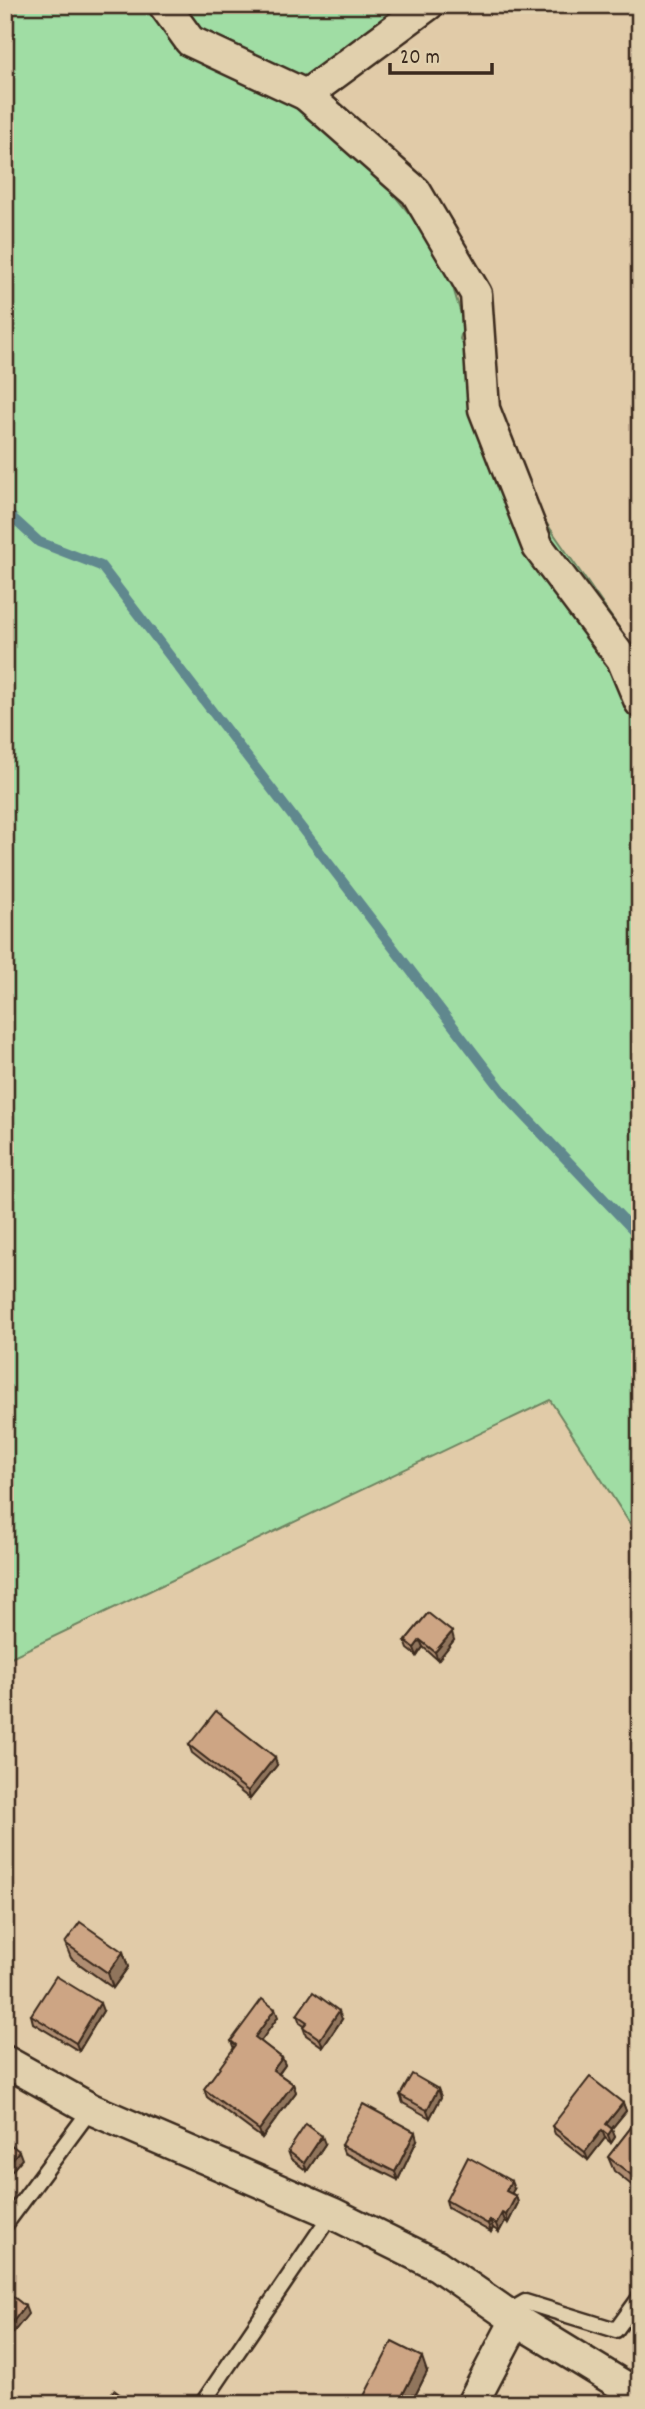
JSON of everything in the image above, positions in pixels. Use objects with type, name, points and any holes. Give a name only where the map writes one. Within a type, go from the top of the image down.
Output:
[{"type":"street","points":[[164,5],[190,41],[306,95],[416,192],[477,294],[484,408],[538,547],[622,659],[640,702]]},
{"type":"street","points":[[306,95],[428,5]]},
{"type":"street","points":[[5,2061],[91,2109],[332,2213],[438,2265],[511,2316],[640,2396]]},
{"type":"street","points":[[472,2404],[511,2316]]},
{"type":"lane","points":[[5,2225],[91,2109]]},
{"type":"lane","points":[[202,2404],[332,2213]]},
{"type":"lane","points":[[511,2316],[525,2302],[616,2330],[640,2297]]},
{"type":"green space","points":[[5,5],[448,5],[304,107],[369,164],[421,228],[451,281],[464,324],[460,339],[499,412],[513,475],[640,658],[640,1539],[550,1400],[5,1660]]},
{"type":"building","points":[[428,1613],[452,1632],[435,1652],[420,1640],[414,1648],[405,1641]]},
{"type":"building","points":[[216,1711],[275,1757],[248,1791],[189,1745]]},
{"type":"building","points":[[80,1922],[123,1952],[108,1973],[65,1943]]},
{"type":"building","points":[[56,1976],[100,2003],[76,2043],[31,2015]]},
{"type":"building","points":[[313,1992],[339,2011],[320,2039],[303,2027],[307,2022],[297,2015]]},
{"type":"building","points":[[262,1999],[275,2009],[255,2037],[282,2058],[273,2070],[293,2084],[259,2130],[204,2089],[236,2045],[231,2041]]},
{"type":"building","points":[[412,2074],[438,2089],[427,2110],[400,2095]]},
{"type":"building","points":[[590,2077],[623,2103],[606,2124],[612,2129],[608,2135],[602,2130],[585,2152],[552,2126]]},
{"type":"building","points":[[363,2104],[415,2132],[395,2172],[341,2145]]},
{"type":"building","points":[[640,2116],[640,2170],[634,2177],[608,2157]]},
{"type":"building","points":[[306,2124],[322,2136],[304,2163],[288,2151]]},
{"type":"building","points":[[5,2140],[19,2151],[5,2168]]},
{"type":"building","points":[[468,2157],[511,2181],[506,2191],[516,2196],[506,2215],[502,2213],[496,2224],[490,2220],[488,2224],[446,2200]]},
{"type":"building","points":[[5,2290],[25,2306],[5,2332]]},
{"type":"building","points":[[392,2342],[422,2357],[403,2394],[407,2397],[404,2404],[373,2404],[363,2398]]},
{"type":"building","points":[[114,2390],[133,2404],[104,2404]]},
{"type":"waterway","points":[[5,511],[39,542],[101,566],[509,1099],[640,1237]]}]
